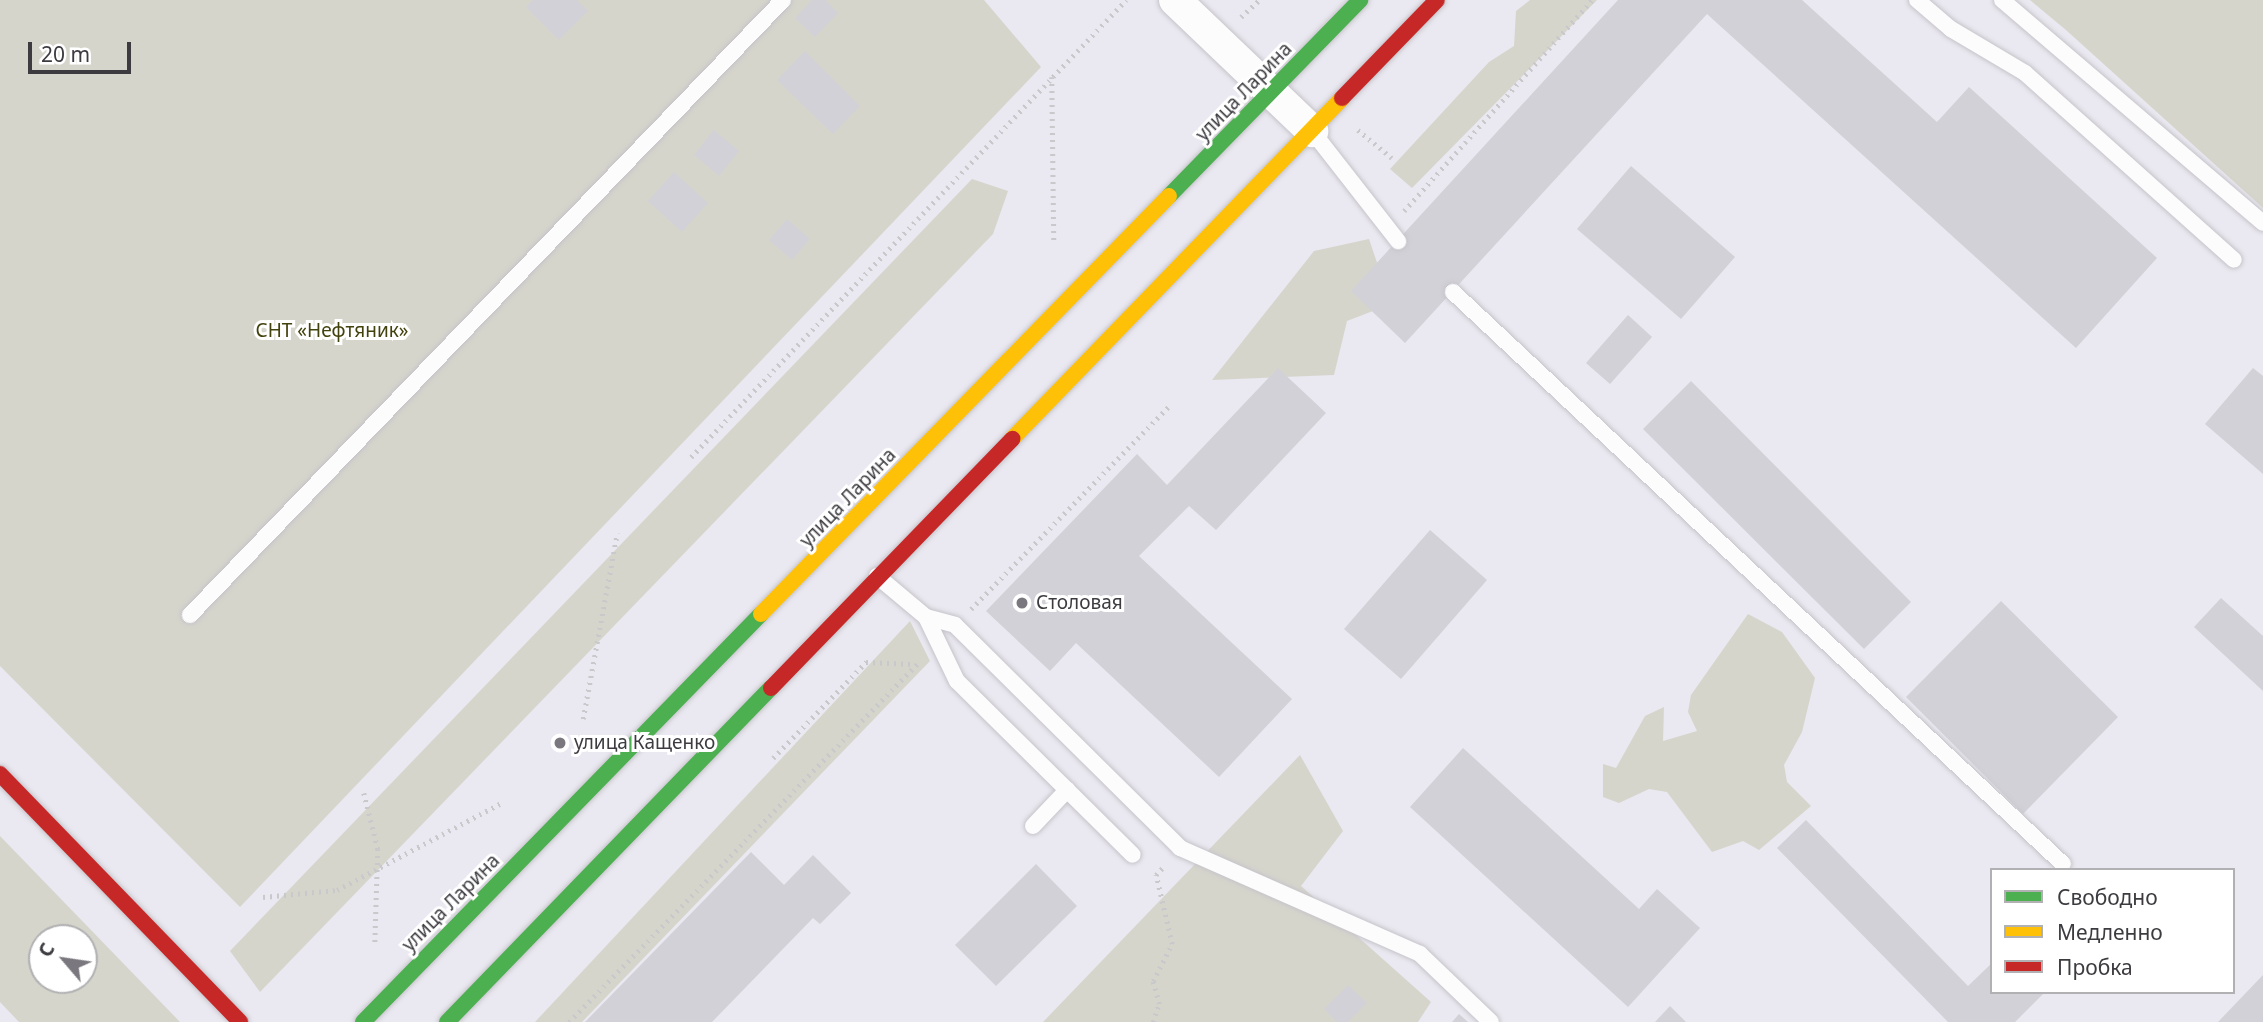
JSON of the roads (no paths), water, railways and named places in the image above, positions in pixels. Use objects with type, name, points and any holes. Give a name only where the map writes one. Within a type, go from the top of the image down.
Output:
[{"type":"main road","name":"улица Ларина","points":[[363,1022],[1360,0]]},
{"type":"main road","points":[[447,1022],[1437,0]]},
{"type":"main road","points":[[0,774],[240,1022]]},
{"type":"street","points":[[1175,0],[1312,131]]},
{"type":"lane","points":[[190,615],[783,0]]},
{"type":"lane","points":[[1917,0],[1951,29],[2025,73],[2234,260]]},
{"type":"lane","points":[[2002,0],[2263,223]]},
{"type":"lane","points":[[1312,131],[1393,235]]},
{"type":"lane","points":[[1453,292],[2063,864]]},
{"type":"lane","points":[[877,576],[926,617],[955,625],[1180,848],[1420,954],[1491,1022]]},
{"type":"lane","points":[[926,617],[941,656],[957,681],[1133,855]]},
{"type":"lane","points":[[1033,826],[1067,790]]},
{"type":"place","name":"Столовая","points":[[1022,603]]},
{"type":"place","name":"улица Кащенко","points":[[560,743]]},
{"type":"park label","name":"СНТ «Нефтяник»","points":[[332,331]]}]
